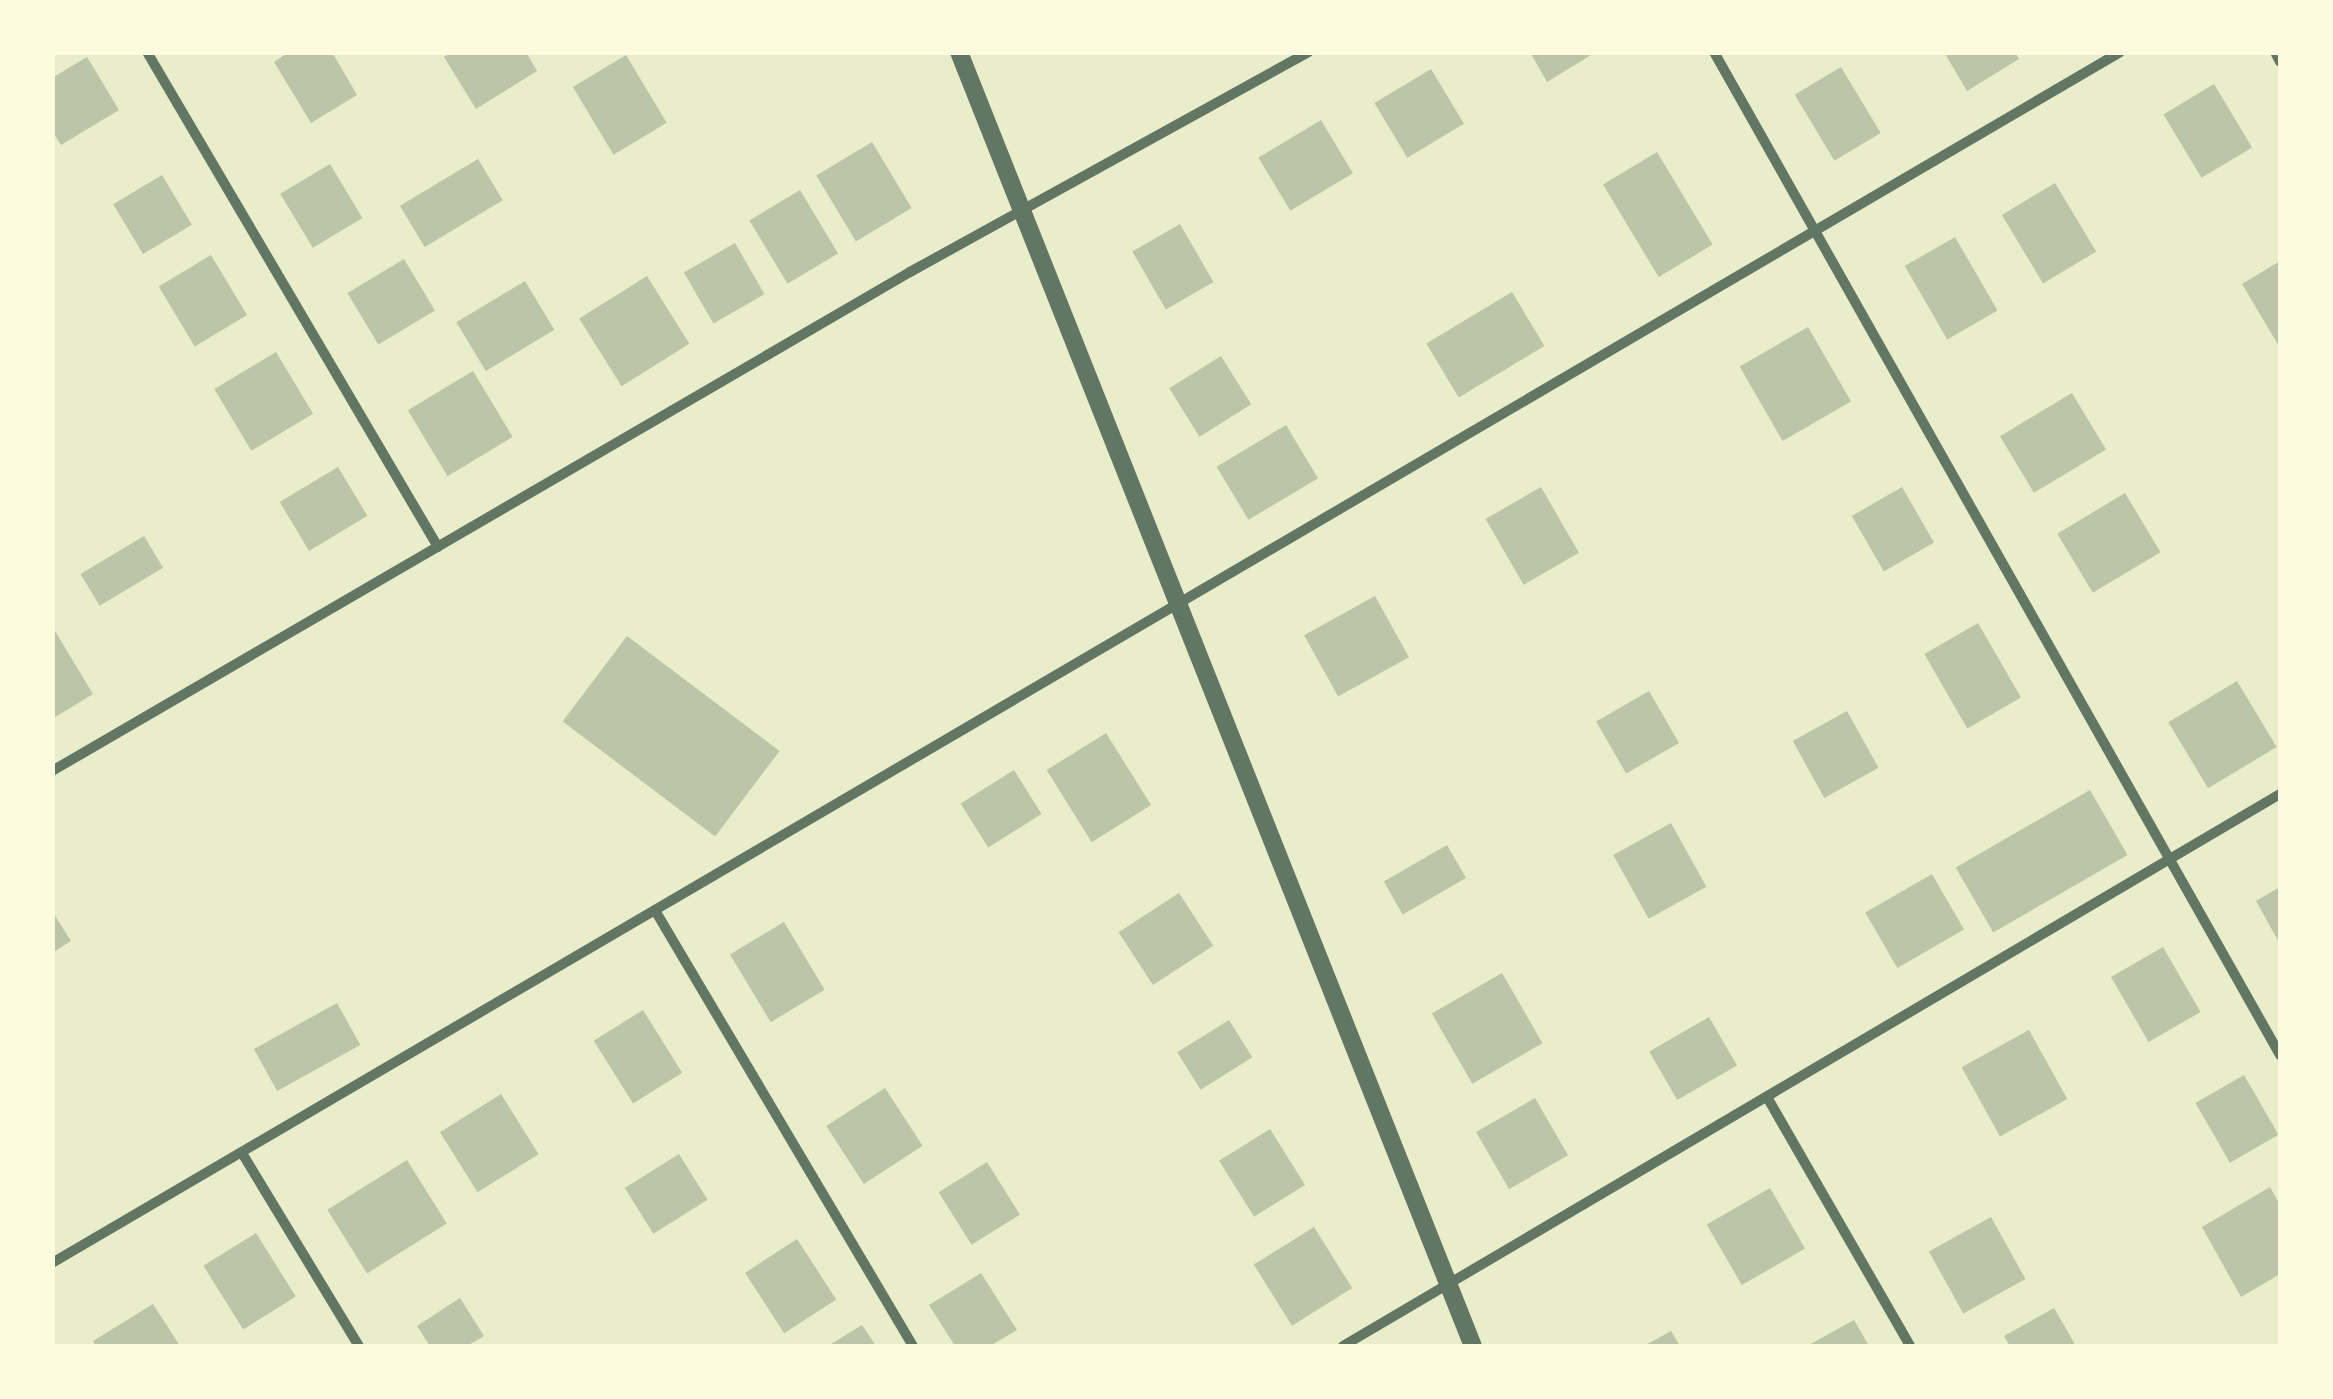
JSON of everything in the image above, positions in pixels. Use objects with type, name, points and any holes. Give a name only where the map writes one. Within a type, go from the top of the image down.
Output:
[{"type":"street","points":[[147,52],[438,548]]},
{"type":"street","points":[[959,52],[1474,1346]]},
{"type":"street","points":[[52,771],[910,272],[1024,214],[1308,52]]},
{"type":"street","points":[[1714,52],[2166,861],[2280,1054]]},
{"type":"street","points":[[52,1263],[1180,608],[2120,52]]},
{"type":"street","points":[[2275,52],[2280,62]]},
{"type":"street","points":[[1342,1346],[2280,794]]},
{"type":"street","points":[[656,912],[913,1346]]},
{"type":"street","points":[[1767,1097],[1910,1346]]},
{"type":"street","points":[[242,1153],[359,1346]]},
{"type":"building","points":[[289,52],[332,52],[357,95],[311,123],[274,62]]},
{"type":"building","points":[[452,52],[526,52],[537,71],[476,109],[444,57]]},
{"type":"building","points":[[1530,52],[1596,52],[1547,82]]},
{"type":"building","points":[[1944,52],[2015,52],[2019,59],[1967,91]]},
{"type":"building","points":[[626,55],[667,123],[614,155],[573,87]]},
{"type":"building","points":[[87,57],[119,110],[61,145],[52,131],[52,78]]},
{"type":"building","points":[[1841,67],[1881,133],[1834,161],[1795,95]]},
{"type":"building","points":[[1431,69],[1464,124],[1407,158],[1374,103]]},
{"type":"building","points":[[2214,84],[2252,147],[2202,178],[2163,114]]},
{"type":"building","points":[[1321,120],[1353,173],[1290,211],[1258,158]]},
{"type":"building","points":[[872,142],[912,208],[856,241],[816,175]]},
{"type":"building","points":[[1657,152],[1713,245],[1659,277],[1603,184]]},
{"type":"building","points":[[478,159],[503,200],[425,247],[400,206]]},
{"type":"building","points":[[330,164],[362,218],[313,248],[280,194]]},
{"type":"building","points":[[162,175],[192,225],[143,254],[113,204]]},
{"type":"building","points":[[2055,183],[2096,252],[2043,284],[2002,215]]},
{"type":"building","points":[[800,190],[838,253],[788,284],[749,220]]},
{"type":"building","points":[[1180,224],[1214,282],[1166,310],[1132,252]]},
{"type":"building","points":[[1955,237],[1998,311],[1947,340],[1905,266]]},
{"type":"building","points":[[735,243],[765,294],[713,324],[684,272]]},
{"type":"building","points":[[211,255],[247,315],[195,346],[159,286]]},
{"type":"building","points":[[404,259],[435,310],[378,344],[347,293]]},
{"type":"building","points":[[2280,261],[2280,348],[2242,284]]},
{"type":"building","points":[[647,276],[689,344],[622,386],[579,318]]},
{"type":"building","points":[[525,281],[554,330],[486,371],[456,322]]},
{"type":"building","points":[[1512,292],[1544,346],[1459,398],[1426,344]]},
{"type":"building","points":[[1808,327],[1851,401],[1783,441],[1740,366]]},
{"type":"building","points":[[276,352],[313,414],[251,451],[214,389]]},
{"type":"building","points":[[1221,356],[1251,404],[1199,437],[1169,388]]},
{"type":"building","points":[[473,371],[513,437],[448,476],[408,410]]},
{"type":"building","points":[[2072,393],[2106,450],[2034,493],[2000,436]]},
{"type":"building","points":[[1286,425],[1318,478],[1249,520],[1217,467]]},
{"type":"building","points":[[338,467],[367,516],[309,551],[280,502]]},
{"type":"building","points":[[1541,487],[1579,553],[1524,585],[1486,519]]},
{"type":"building","points":[[1902,487],[1934,542],[1884,571],[1852,516]]},
{"type":"building","points":[[2125,493],[2161,552],[2093,593],[2057,534]]},
{"type":"building","points":[[144,536],[163,568],[100,606],[81,574]]},
{"type":"building","points":[[1375,596],[1409,657],[1338,696],[1304,635]]},
{"type":"building","points":[[1978,623],[2021,697],[1967,728],[1924,654]]},
{"type":"building","points":[[52,626],[93,694],[52,719]]},
{"type":"building","points":[[627,636],[780,751],[715,836],[563,721]]},
{"type":"building","points":[[2237,681],[2277,747],[2208,788],[2168,722]]},
{"type":"building","points":[[1649,691],[1679,743],[1626,773],[1596,722]]},
{"type":"building","points":[[1847,711],[1879,768],[1824,798],[1793,741]]},
{"type":"building","points":[[1106,733],[1151,805],[1092,842],[1047,770]]},
{"type":"building","points":[[1014,770],[1042,814],[988,847],[961,803]]},
{"type":"building","points":[[2090,790],[2128,855],[1993,932],[1956,868]]},
{"type":"building","points":[[1671,823],[1706,887],[1649,919],[1613,855]]},
{"type":"building","points":[[1447,845],[1466,878],[1403,914],[1384,882]]},
{"type":"building","points":[[1932,874],[1964,929],[1897,968],[1865,912]]},
{"type":"building","points":[[2280,887],[2280,944],[2256,901]]},
{"type":"building","points":[[1179,893],[1213,946],[1153,985],[1119,932]]},
{"type":"building","points":[[52,911],[71,941],[52,953]]},
{"type":"building","points":[[784,922],[825,990],[771,1022],[730,954]]},
{"type":"building","points":[[2163,947],[2200,1012],[2149,1042],[2111,977]]},
{"type":"building","points":[[1502,973],[1542,1043],[1472,1084],[1432,1013]]},
{"type":"building","points":[[337,1003],[360,1045],[277,1091],[254,1049]]},
{"type":"building","points":[[643,1010],[682,1073],[633,1103],[594,1041]]},
{"type":"building","points":[[1709,1017],[1737,1065],[1677,1100],[1649,1052]]},
{"type":"building","points":[[1229,1020],[1252,1057],[1201,1090],[1177,1052]]},
{"type":"building","points":[[2029,1030],[2067,1099],[2000,1136],[1962,1067]]},
{"type":"building","points":[[2244,1075],[2278,1135],[2230,1163],[2196,1103]]},
{"type":"building","points":[[885,1088],[923,1146],[864,1184],[826,1126]]},
{"type":"building","points":[[501,1094],[539,1154],[478,1192],[440,1132]]},
{"type":"building","points":[[1535,1098],[1568,1155],[1509,1189],[1476,1132]]},
{"type":"building","points":[[1270,1129],[1305,1185],[1254,1217],[1219,1161]]},
{"type":"building","points":[[679,1154],[708,1200],[653,1234],[625,1188]]},
{"type":"building","points":[[407,1160],[447,1224],[367,1273],[327,1210]]},
{"type":"building","points":[[987,1162],[1020,1215],[972,1245],[939,1192]]},
{"type":"building","points":[[2270,1187],[2280,1205],[2280,1274],[2241,1297],[2202,1227]]},
{"type":"building","points":[[1770,1188],[1805,1249],[1742,1285],[1707,1224]]},
{"type":"building","points":[[1991,1217],[2025,1279],[1963,1314],[1929,1251]]},
{"type":"building","points":[[1314,1227],[1352,1288],[1292,1326],[1254,1265]]},
{"type":"building","points":[[256,1233],[296,1297],[243,1329],[203,1266]]},
{"type":"building","points":[[797,1239],[836,1299],[784,1333],[745,1273]]},
{"type":"building","points":[[981,1273],[1017,1330],[990,1346],[955,1346],[929,1305]]},
{"type":"building","points":[[460,1298],[484,1336],[467,1346],[430,1346],[417,1326]]},
{"type":"building","points":[[153,1304],[180,1346],[96,1346],[93,1341]]},
{"type":"building","points":[[2054,1308],[2076,1346],[2010,1346],[2004,1336]]},
{"type":"building","points":[[1854,1320],[1869,1346],[1807,1346]]},
{"type":"building","points":[[862,1325],[876,1346],[828,1346]]},
{"type":"building","points":[[1671,1331],[1680,1346],[1644,1346]]}]
